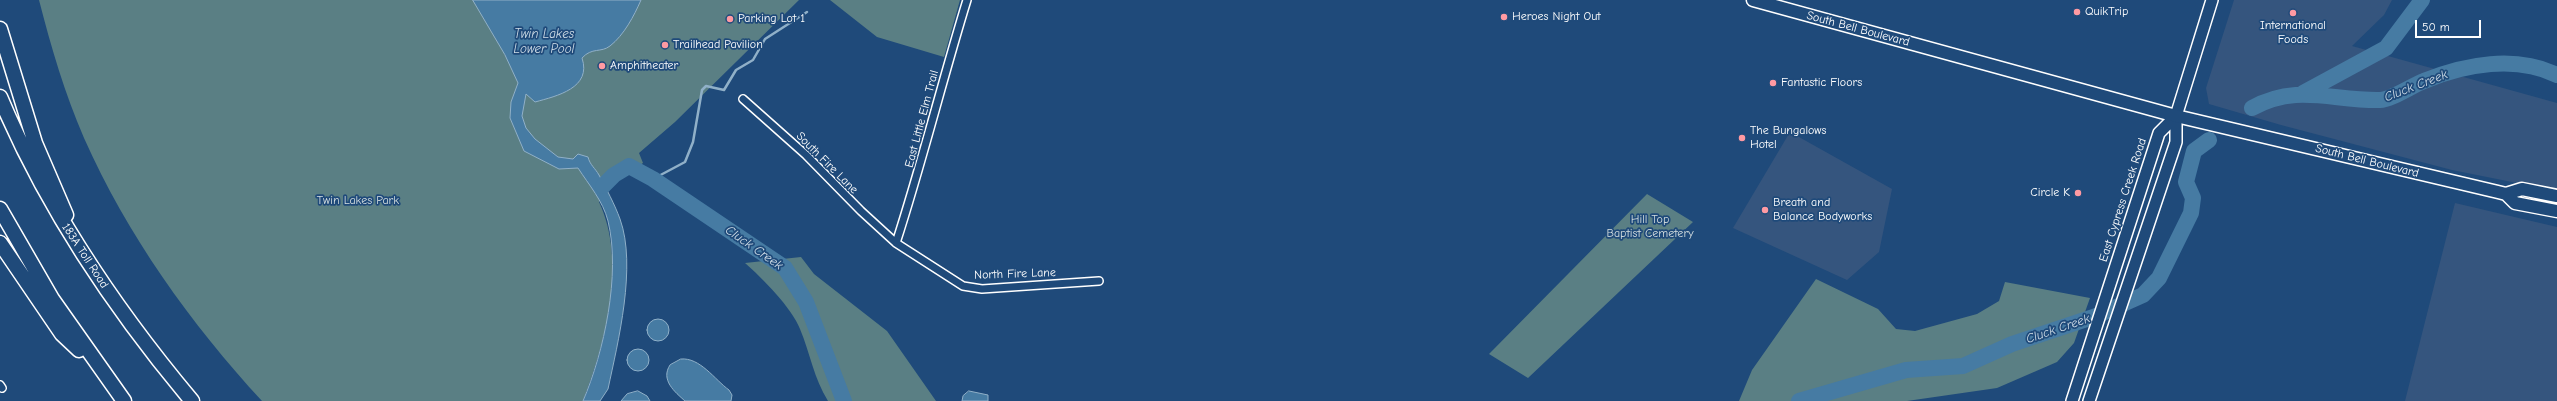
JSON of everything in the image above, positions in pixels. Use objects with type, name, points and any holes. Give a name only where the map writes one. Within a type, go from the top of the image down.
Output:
[{"type":"highway","points":[[0,29],[36,143],[82,253]]},
{"type":"highway","name":"183A Toll Road","points":[[0,97],[47,197],[82,253],[130,323],[192,401]]},
{"type":"highway","points":[[0,209],[52,299],[98,367],[124,401]]},
{"type":"highway","points":[[0,243],[62,334],[98,367]]},
{"type":"main road","name":"South Bell Boulevard","points":[[1753,0],[2176,116],[2506,194],[2522,189],[2557,196]]},
{"type":"main road","points":[[2089,401],[2131,272],[2176,142],[2176,116],[2212,0]]},
{"type":"main road","name":"East Cypress Creek Road","points":[[2072,401],[2159,133],[2176,116]]},
{"type":"main road","points":[[2506,194],[2515,203],[2557,211]]},
{"type":"street","name":"East Little Elm Trail","points":[[896,243],[918,176],[946,70],[967,0]]},
{"type":"street","name":"South Fire Lane","points":[[743,99],[806,156],[861,212],[896,243]]},
{"type":"street","name":"North Fire Lane","points":[[896,243],[963,286],[982,289],[1099,281]]},
{"type":"shaded area","points":[[2234,0],[2392,0],[2384,15],[2352,46],[2557,103],[2557,191],[2452,170],[2281,125],[2209,104],[2206,88]]},
{"type":"shaded area","points":[[1790,132],[1892,189],[1879,252],[1847,280],[1733,228]]},
{"type":"shaded area","points":[[2455,203],[2557,227],[2557,401],[2405,401]]},
{"type":"green space","name":"Twin Lakes Park","points":[[39,0],[799,0],[675,122],[639,153],[643,163],[605,189],[599,202],[607,225],[612,250],[610,302],[606,328],[583,401],[262,401],[210,341],[186,310],[140,244],[120,209],[101,174],[77,121],[48,35]]},
{"type":"green space","points":[[830,0],[960,0],[944,57],[877,37]]},
{"type":"green space","name":"Hill Top Baptist Cemetery","points":[[1647,194],[1693,222],[1528,378],[1489,354]]},
{"type":"green space","points":[[801,257],[814,274],[887,331],[936,401],[828,401],[819,384],[804,338],[796,321],[784,303],[745,263]]},
{"type":"green space","points":[[1816,279],[1878,309],[1896,329],[1915,331],[1977,314],[1999,301],[2005,282],[2090,298],[2074,343],[2057,362],[1997,388],[1907,401],[1739,401],[1752,370]]},
{"type":"water","name":"Twin Lakes Lower Pool","points":[[473,0],[641,0],[628,25],[615,42],[607,48],[589,52],[582,58],[584,68],[582,77],[577,84],[553,97],[535,102],[526,94],[522,116],[526,128],[535,139],[558,157],[573,159],[578,154],[588,157],[599,175],[620,219],[625,238],[627,259],[624,304],[621,327],[608,389],[600,401],[583,401],[598,360],[604,336],[611,288],[613,265],[612,242],[606,214],[595,193],[578,168],[559,169],[524,151],[510,118],[511,102],[518,83],[505,55]]},
{"type":"water","points":[[658,319],[666,322],[669,330],[666,338],[658,341],[650,338],[647,330],[650,322]]},
{"type":"water","points":[[638,349],[646,352],[649,360],[646,368],[638,371],[630,368],[627,360],[630,352]]},
{"type":"water","points":[[681,359],[688,359],[701,365],[707,370],[729,390],[732,395],[731,401],[685,401],[673,390],[667,376],[667,370],[670,365]]},
{"type":"water","points":[[638,391],[647,396],[650,401],[621,401],[627,394]]},
{"type":"water","points":[[969,391],[988,395],[988,401],[962,401],[963,396]]},
{"type":"waterway","points":[[2303,93],[2386,48],[2422,0]]},
{"type":"waterway","points":[[653,179],[685,162],[693,142],[702,90],[706,86],[724,90],[736,70],[753,60],[765,39],[807,12]]},
{"type":"waterway","name":"Cluck Creek","points":[[2252,108],[2284,96],[2315,95],[2363,100],[2380,100],[2396,95],[2419,83],[2440,75],[2473,66],[2490,64],[2525,65],[2557,75]]},
{"type":"waterway","name":"Cluck Creek","points":[[1799,401],[1906,370],[1963,366],[2012,344],[2096,316],[2143,295],[2159,278],[2191,213],[2193,198],[2186,182],[2194,151],[2209,140]]},
{"type":"waterway","name":"Cluck Creek","points":[[603,186],[614,175],[629,166],[653,179],[785,268],[806,302],[844,401]]},
{"type":"place","name":"QuikTrip","points":[[2077,12]]},
{"type":"place","name":"International Foods","points":[[2293,13]]},
{"type":"place","name":"Heroes Night Out","points":[[1504,17]]},
{"type":"place","name":"Parking Lot 1","points":[[730,19]]},
{"type":"place","name":"Trailhead Pavilion","points":[[665,45]]},
{"type":"place","name":"Amphitheater","points":[[602,66]]},
{"type":"place","name":"Fantastic Floors","points":[[1773,83]]},
{"type":"place","name":"The Bungalows Hotel","points":[[1742,138]]},
{"type":"place","name":"Circle K","points":[[2078,193]]},
{"type":"place","name":"Breath and Balance Bodyworks","points":[[1765,210]]}]
